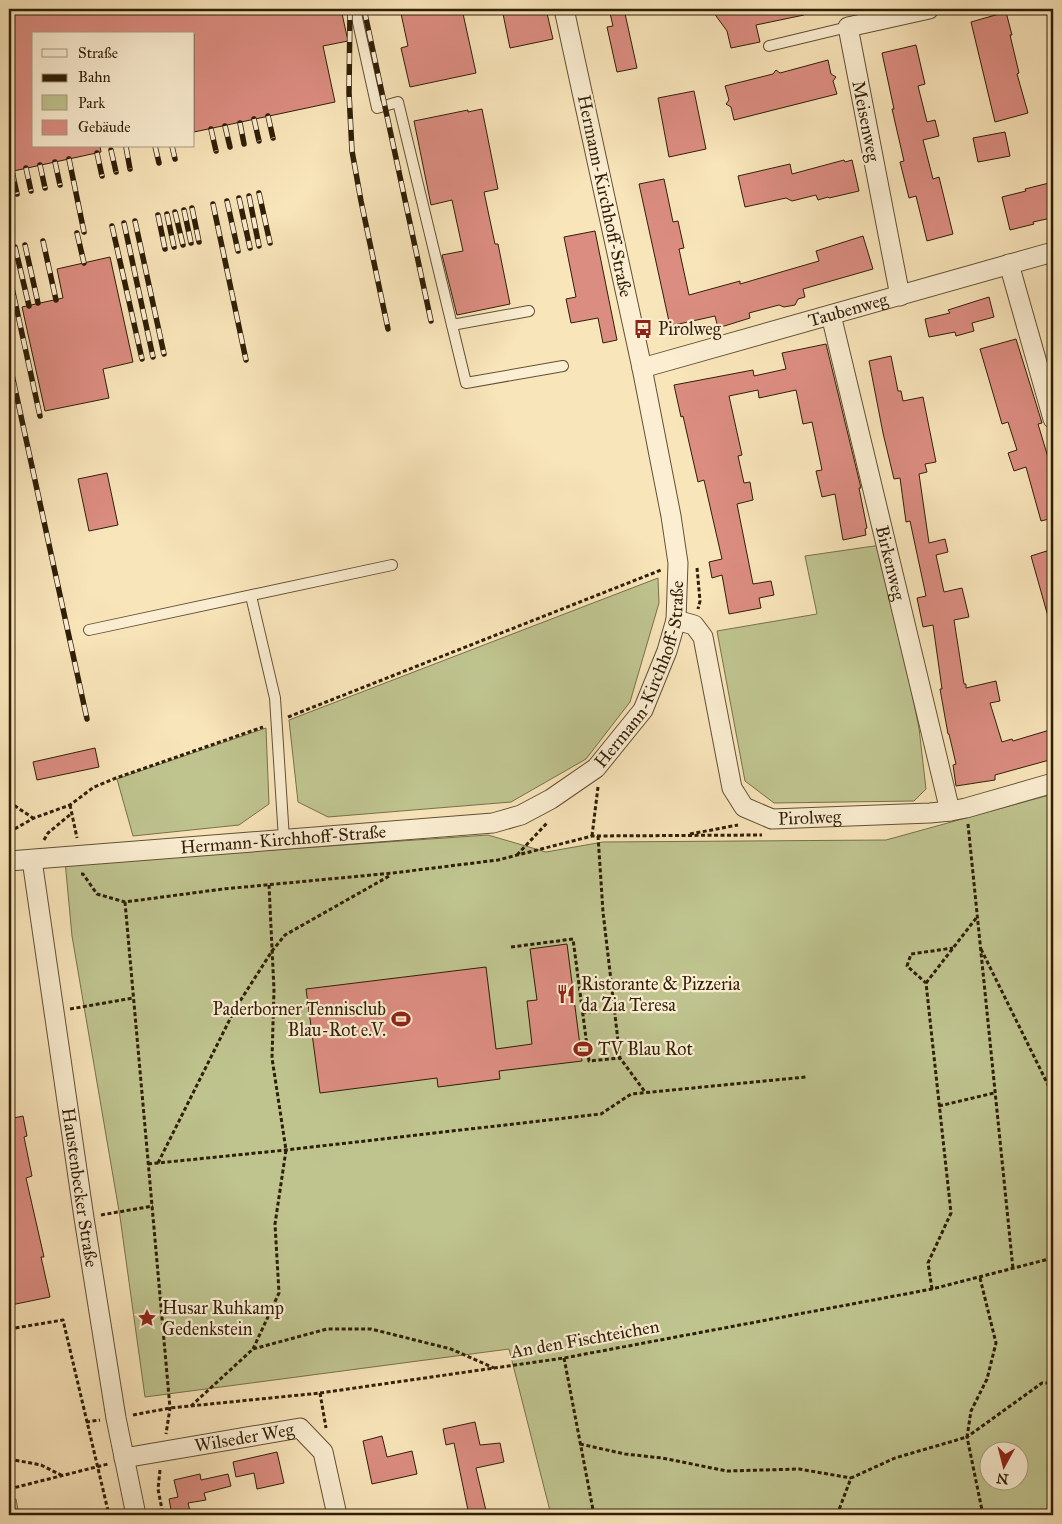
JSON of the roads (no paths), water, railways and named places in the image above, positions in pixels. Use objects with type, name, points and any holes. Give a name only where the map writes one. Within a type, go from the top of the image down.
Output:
[{"type":"street","name":"Hermann-Kirchhoff-Straße","points":[[9,861],[493,823],[521,815],[552,799],[596,768],[643,710],[668,651],[676,620],[678,563],[671,516],[642,368],[564,9]]},
{"type":"street","points":[[848,27],[929,9]]},
{"type":"street","name":"Meisenweg","points":[[848,27],[900,296]]},
{"type":"street","name":"Taubenweg","points":[[642,368],[1053,252]]},
{"type":"street","points":[[1009,264],[1053,419]]},
{"type":"street","name":"Birkenweg","points":[[831,315],[958,810]]},
{"type":"street","name":"Pirolweg","points":[[676,620],[694,626],[703,637],[732,788],[744,807],[768,827],[958,810],[1053,783]]},
{"type":"street","name":"Haustenbecker Straße","points":[[32,860],[84,1218],[116,1418],[136,1515]]},
{"type":"street","name":"Wilseder Weg","points":[[124,1458],[300,1428],[323,1452],[336,1515]]},
{"type":"lane","points":[[356,9],[377,108],[398,102],[466,383],[563,366]]},
{"type":"lane","points":[[769,46],[848,27]]},
{"type":"lane","points":[[452,326],[529,311]]},
{"type":"lane","points":[[89,630],[392,565]]},
{"type":"lane","points":[[251,596],[275,698],[284,839]]},
{"type":"railway","points":[[350,9],[349,93],[352,151],[388,329]]},
{"type":"railway","points":[[364,9],[431,321]]},
{"type":"railway","points":[[268,116],[273,138]]},
{"type":"railway","points":[[254,119],[259,141]]},
{"type":"railway","points":[[240,123],[244,144]]},
{"type":"railway","points":[[225,126],[230,147]]},
{"type":"railway","points":[[211,129],[216,151]]},
{"type":"railway","points":[[126,148],[130,169]]},
{"type":"railway","points":[[155,148],[159,163]]},
{"type":"railway","points":[[172,148],[175,159]]},
{"type":"railway","points":[[111,150],[116,172]]},
{"type":"railway","points":[[97,153],[102,176]]},
{"type":"railway","points":[[69,159],[84,232]]},
{"type":"railway","points":[[55,162],[60,185]]},
{"type":"railway","points":[[40,165],[45,188]]},
{"type":"railway","points":[[26,168],[31,191]]},
{"type":"railway","points":[[12,171],[17,194]]},
{"type":"railway","points":[[259,193],[270,243]]},
{"type":"railway","points":[[249,196],[259,246]]},
{"type":"railway","points":[[239,198],[250,248]]},
{"type":"railway","points":[[227,201],[238,251]]},
{"type":"railway","points":[[213,204],[246,360]]},
{"type":"railway","points":[[192,208],[199,242]]},
{"type":"railway","points":[[184,210],[191,243]]},
{"type":"railway","points":[[175,212],[183,245]]},
{"type":"railway","points":[[167,214],[174,247]]},
{"type":"railway","points":[[158,215],[165,249]]},
{"type":"railway","points":[[135,221],[164,354]]},
{"type":"railway","points":[[124,223],[153,357]]},
{"type":"railway","points":[[112,226],[142,359]]},
{"type":"railway","points":[[77,233],[84,263]]},
{"type":"railway","points":[[43,241],[56,300]]},
{"type":"railway","points":[[25,245],[38,303]]},
{"type":"railway","points":[[15,247],[29,306]]},
{"type":"railway","points":[[9,274],[40,416]]},
{"type":"railway","points":[[9,361],[87,719]]},
{"type":"place","name":"Pirolweg","points":[[643,329]]},
{"type":"place","name":"Ristorante & Pizzeria da Zia Teresa","points":[[566,994]]},
{"type":"place","name":"Paderborner Tennisclub Blau-Rot e.V.","points":[[401,1019]]},
{"type":"place","name":"TV Blau Rot","points":[[583,1049]]},
{"type":"place","name":"Husar Ruhkamp Gedenkstein","points":[[147,1318]]}]
